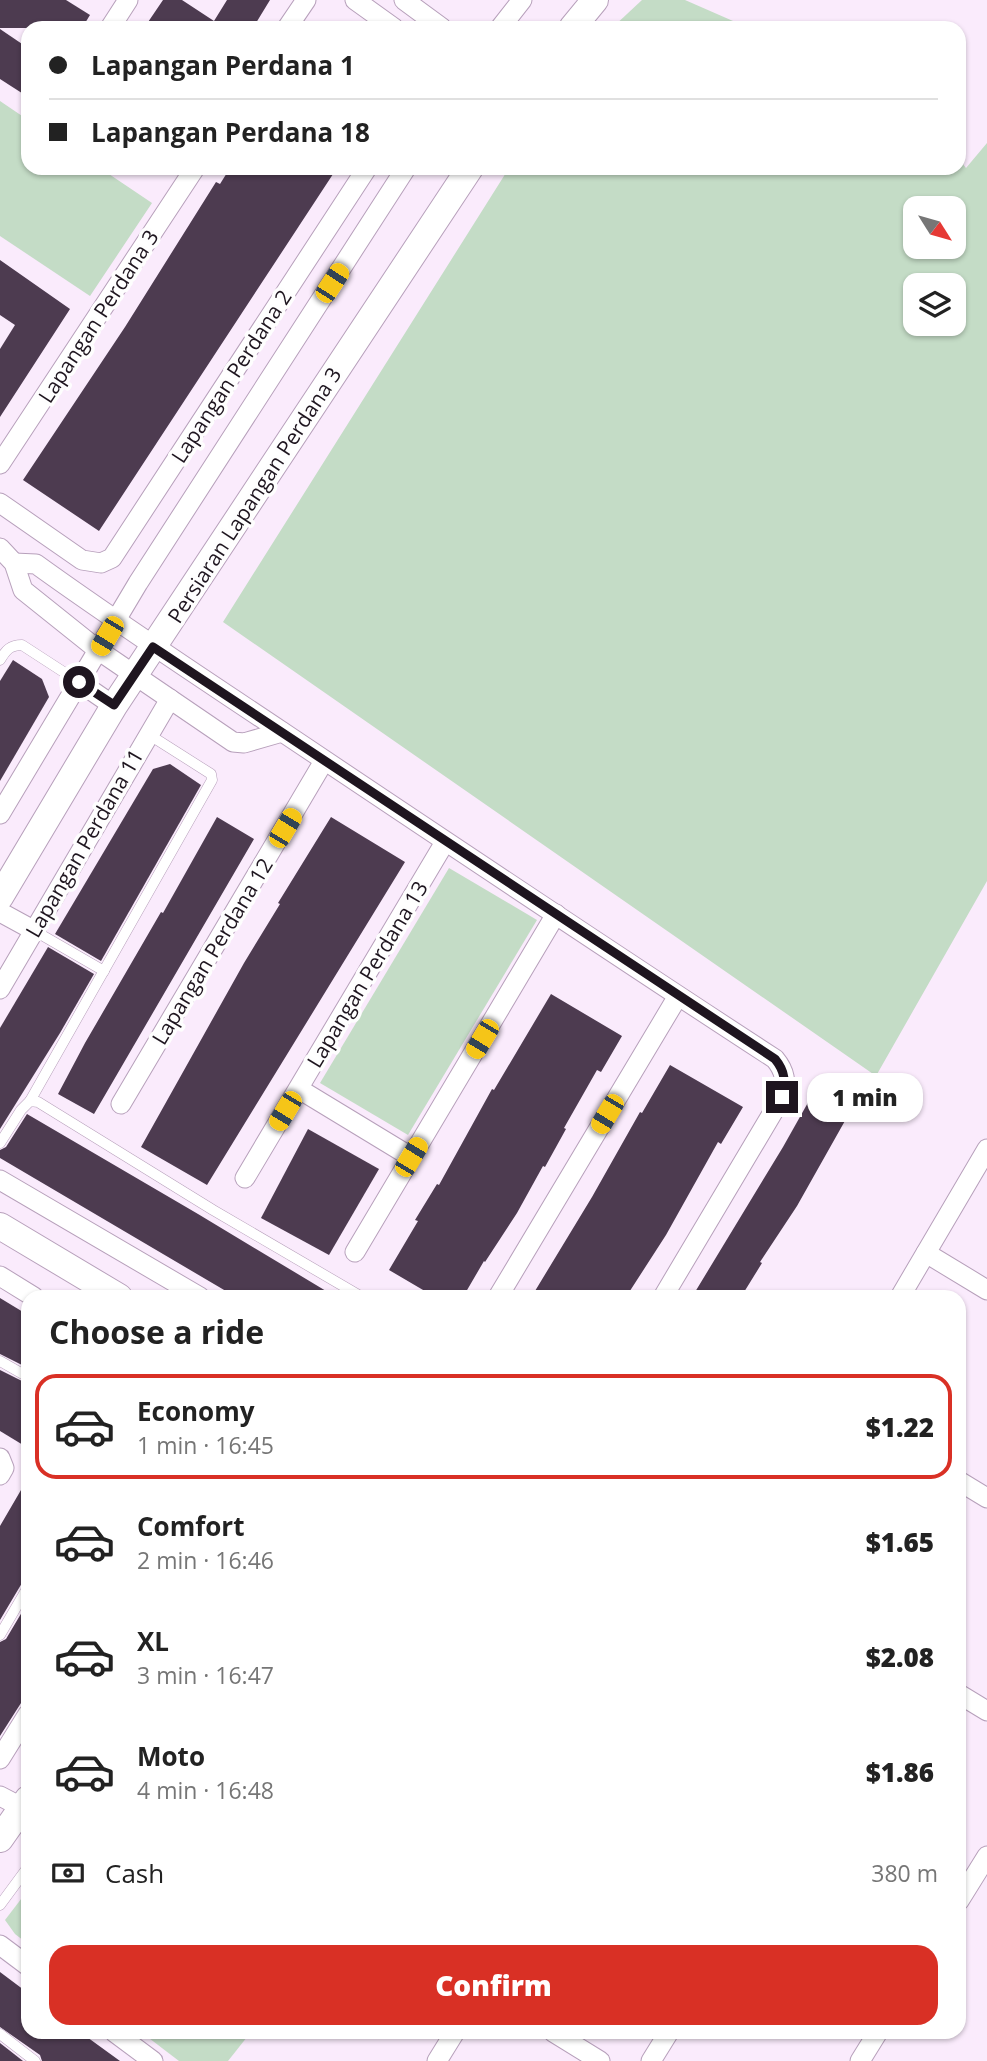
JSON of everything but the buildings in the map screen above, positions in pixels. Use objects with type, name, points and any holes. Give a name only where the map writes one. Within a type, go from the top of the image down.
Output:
[{"type":"street","points":[[114,21],[128,0]]},
{"type":"street","points":[[292,21],[306,0]]},
{"type":"street","points":[[355,0],[384,21]]},
{"type":"street","points":[[404,0],[432,21]]},
{"type":"street","points":[[506,21],[523,0]]},
{"type":"street","points":[[578,21],[595,0]]},
{"type":"street","name":"Lapangan Perdana 3","points":[[0,464],[190,175]]},
{"type":"street","name":"Lapangan Perdana 2","points":[[0,503],[82,560],[102,563],[112,558],[363,175]]},
{"type":"street","points":[[0,814],[98,650],[402,175]]},
{"type":"street","name":"Persiaran Lapangan Perdana 3","points":[[0,897],[114,705],[465,175]]},
{"type":"street","points":[[0,548],[14,563],[23,590],[98,650],[233,742],[244,743],[282,732]]},
{"type":"street","points":[[14,563],[36,564],[153,647],[775,1059],[785,1078],[782,1097],[667,1290]]},
{"type":"street","points":[[79,682],[114,705]]},
{"type":"street","name":"Lapangan Perdana 11","points":[[0,989],[170,699]]},
{"type":"street","name":"Lapangan Perdana 12","points":[[121,1104],[324,761]]},
{"type":"street","name":"Lapangan Perdana 13","points":[[245,1178],[445,842]]},
{"type":"street","points":[[0,912],[33,930]]},
{"type":"street","points":[[355,1252],[556,914]]},
{"type":"street","points":[[502,1290],[678,996]]},
{"type":"street","points":[[299,1088],[411,1157]]},
{"type":"street","points":[[904,1290],[987,1149]]},
{"type":"street","points":[[0,1180],[188,1290]]},
{"type":"street","points":[[0,1226],[107,1290]]},
{"type":"street","points":[[926,1253],[987,1290]]},
{"type":"street","points":[[0,1276],[23,1290]]},
{"type":"street","points":[[0,1458],[4,1468],[0,1475]]},
{"type":"street","points":[[966,1485],[987,1498]]},
{"type":"street","points":[[966,1698],[987,1711]]},
{"type":"street","points":[[0,1759],[21,1725]]},
{"type":"street","points":[[0,1839],[17,1801]]},
{"type":"street","points":[[966,1890],[987,1856]]},
{"type":"street","points":[[0,1945],[21,1961]]},
{"type":"street","points":[[123,2039],[153,2061]]},
{"type":"street","points":[[437,2061],[451,2039]]},
{"type":"street","points":[[564,2039],[600,2061]]},
{"type":"street","points":[[652,2061],[665,2039]]},
{"type":"street","points":[[860,2061],[874,2039]]},
{"type":"lane","points":[[0,660],[6,650],[14,645],[22,645],[79,682]]},
{"type":"lane","points":[[0,1143],[30,1101],[212,780],[211,774],[148,734]]},
{"type":"lane","points":[[33,930],[104,971]]},
{"type":"lane","points":[[30,1101],[38,1102],[213,1210],[350,1290]]},
{"type":"lane","points":[[0,1361],[21,1373]]},
{"type":"lane","points":[[0,1635],[21,1599]]},
{"type":"lane","points":[[0,1905],[21,1876]]},
{"type":"lane","points":[[0,2034],[35,2061]]},
{"type":"green space","points":[[642,0],[685,0],[733,21],[620,21]]},
{"type":"green space","points":[[0,101],[21,115],[21,175],[110,175],[152,203],[90,296],[0,236]]},
{"type":"green space","points":[[987,143],[987,881],[876,1076],[223,622],[505,175],[966,175],[966,168]]},
{"type":"green space","points":[[449,868],[537,920],[408,1135],[320,1083]]},
{"type":"green space","points":[[21,1899],[21,1939],[5,1920]]},
{"type":"green space","points":[[150,2039],[245,2039],[228,2061],[179,2061]]},
{"type":"route","points":[[79,682],[114,705],[153,647],[775,1059],[785,1078],[782,1097]]}]
